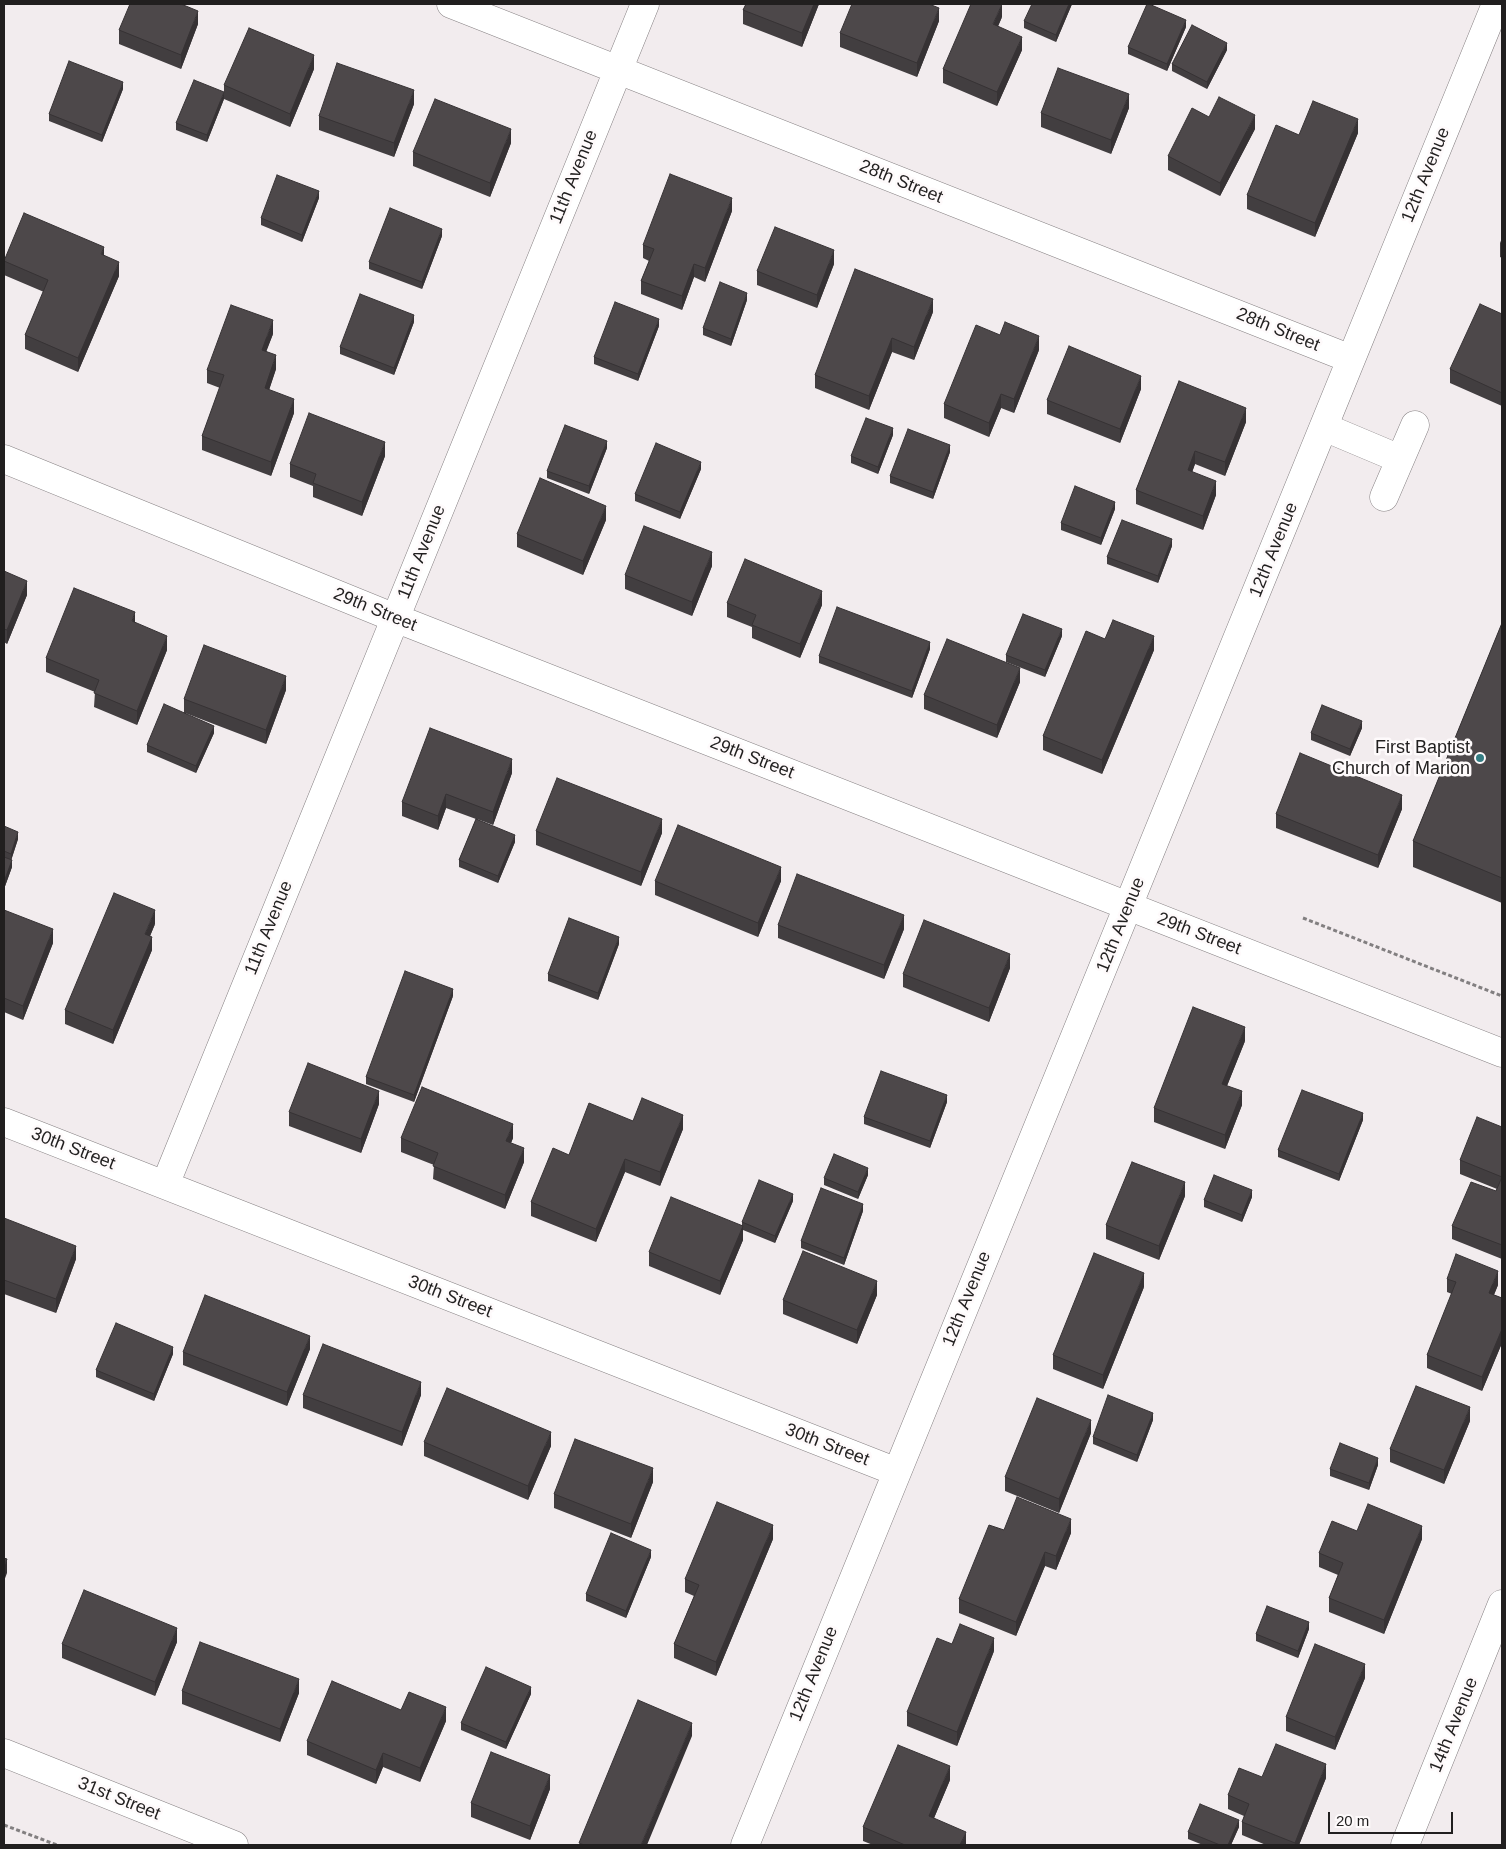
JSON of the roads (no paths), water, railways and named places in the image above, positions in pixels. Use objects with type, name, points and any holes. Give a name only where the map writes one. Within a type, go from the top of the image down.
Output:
[{"type":"street","name":"28th Street","points":[[451,4],[1351,359]]},
{"type":"street","name":"11th Avenue","points":[[165,1185],[645,4]]},
{"type":"street","name":"12th Avenue","points":[[745,1845],[1496,4]]},
{"type":"street","points":[[1384,497],[1415,424]]},
{"type":"street","points":[[1324,426],[1400,459]]},
{"type":"street","name":"29th Street","points":[[4,459],[395,618],[1502,1053]]},
{"type":"street","name":"30th Street","points":[[4,1122],[896,1472]]},
{"type":"street","name":"14th Avenue","points":[[1405,1845],[1502,1604]]},
{"type":"street","name":"31st Street","points":[[4,1753],[234,1845]]},
{"type":"place","name":"First Baptist Church of Marion","points":[[1480,758]]}]
